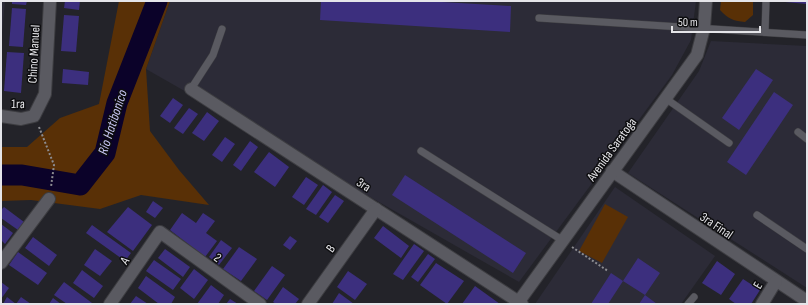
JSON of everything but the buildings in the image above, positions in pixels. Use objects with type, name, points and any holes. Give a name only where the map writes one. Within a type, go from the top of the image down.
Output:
[{"type":"street","name":"Chino Manuel","points":[[34,116],[45,94],[50,1]]},
{"type":"street","name":"Avenida Saratoga","points":[[519,303],[567,243],[612,171],[696,55],[704,28],[706,1]]},
{"type":"street","name":"3ra","points":[[191,89],[519,303]]},
{"type":"street","name":"1ra","points":[[1,116],[21,119],[34,116]]},
{"type":"street","name":"3ra Final","points":[[612,171],[807,301]]},
{"type":"street","points":[[1,263],[49,199]]},
{"type":"street","name":"B","points":[[308,304],[376,209]]},
{"type":"street","name":"A","points":[[110,304],[160,232]]},
{"type":"street","name":"2","points":[[160,232],[260,304]]},
{"type":"street","name":"E","points":[[762,304],[776,281]]},
{"type":"lane","points":[[765,32],[766,1]]},
{"type":"lane","points":[[539,18],[807,35]]},
{"type":"lane","points":[[191,89],[213,55],[222,29]]},
{"type":"lane","points":[[665,98],[729,143]]},
{"type":"lane","points":[[798,132],[807,139]]},
{"type":"lane","points":[[421,151],[567,243]]},
{"type":"lane","points":[[757,215],[807,249]]},
{"type":"lane","points":[[688,304],[694,297]]},
{"type":"path","points":[[34,116],[54,165],[49,199]]},
{"type":"path","points":[[567,243],[608,272]]},
{"type":"shaded area","points":[[1,1],[5,1],[1,44]]},
{"type":"shaded area","points":[[119,1],[170,1],[146,69],[150,131],[179,170],[209,205],[141,195],[100,209],[31,200],[1,201],[1,147],[27,147],[60,118],[99,104]]},
{"type":"shaded area","points":[[170,1],[696,1],[691,40],[672,75],[519,282],[146,69]]},
{"type":"shaded area","points":[[721,1],[753,1],[753,15],[745,22],[731,19],[720,10]]},
{"type":"shaded area","points":[[711,41],[807,46],[807,288],[628,173],[699,71]]},
{"type":"shaded area","points":[[615,187],[715,256],[681,304],[535,304]]},
{"type":"shaded area","points":[[605,204],[628,217],[602,263],[579,251]]},
{"type":"waterway","name":"Río Hatibonico","points":[[1,175],[22,175],[80,185],[105,153],[117,103],[157,1]]}]
